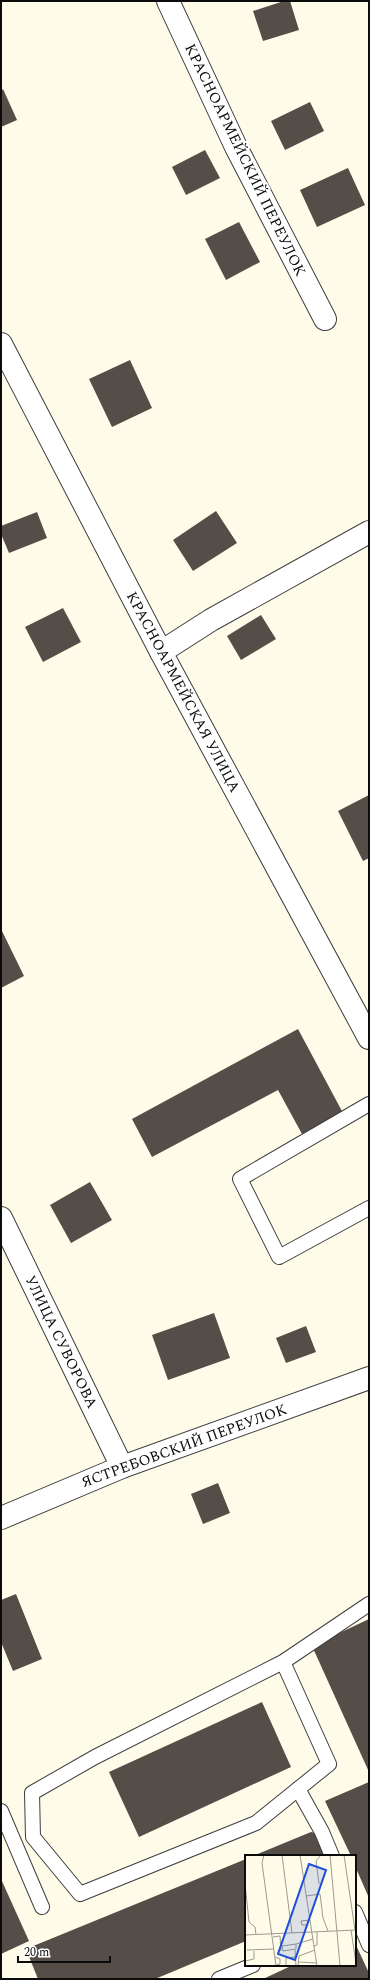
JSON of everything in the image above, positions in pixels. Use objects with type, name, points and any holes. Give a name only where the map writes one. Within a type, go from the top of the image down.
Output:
[{"type":"street","name":"КРАСНОАРМЕЙСКИЙ ПЕРЕУЛОК","points":[[168,1],[236,148],[325,319]]},
{"type":"street","name":"КРАСНОАРМЕЙСКАЯ УЛИЦА","points":[[1,344],[161,652],[369,1038]]},
{"type":"street","points":[[161,652],[211,620],[369,532]]},
{"type":"street","name":"УЛИЦА СУВОРОВА","points":[[1,1218],[122,1467]]},
{"type":"street","name":"ЯСТРЕБОВСКИЙ ПЕРЕУЛОК","points":[[1,1518],[122,1467],[369,1378]]},
{"type":"lane","points":[[369,1104],[240,1179],[279,1257],[369,1208]]},
{"type":"lane","points":[[283,1662],[329,1764],[256,1824],[80,1894],[33,1837],[32,1792],[95,1757],[283,1662],[369,1604]]},
{"type":"lane","points":[[298,1789],[322,1832],[332,1855]]},
{"type":"lane","points":[[1,1811],[42,1907]]},
{"type":"lane","points":[[356,1919],[369,1946]]},
{"type":"lane","points":[[219,1979],[251,1966]]},
{"type":"building","points":[[284,1],[290,1],[299,30],[263,41],[253,11]]},
{"type":"building","points":[[3,89],[17,120],[1,127],[1,91]]},
{"type":"building","points":[[310,102],[324,131],[285,150],[271,121]]},
{"type":"building","points":[[205,150],[220,178],[186,195],[172,167]]},
{"type":"building","points":[[348,168],[365,205],[317,227],[300,190]]},
{"type":"building","points":[[239,222],[260,262],[226,280],[205,239]]},
{"type":"building","points":[[130,360],[152,408],[112,427],[89,379]]},
{"type":"building","points":[[216,511],[237,543],[193,571],[173,540]]},
{"type":"building","points":[[37,512],[47,538],[9,553],[1,534],[1,526]]},
{"type":"building","points":[[63,608],[81,642],[43,662],[25,627]]},
{"type":"building","points":[[261,615],[276,639],[241,660],[227,636]]},
{"type":"building","points":[[369,795],[369,858],[363,861],[338,811]]},
{"type":"building","points":[[1,929],[24,976],[1,988]]},
{"type":"building","points":[[298,1029],[343,1113],[302,1134],[278,1090],[152,1157],[132,1119]]},
{"type":"building","points":[[90,1182],[112,1220],[71,1243],[50,1205]]},
{"type":"building","points":[[214,1313],[230,1358],[168,1380],[152,1335]]},
{"type":"building","points":[[306,1326],[316,1352],[286,1363],[276,1338]]},
{"type":"building","points":[[218,1483],[230,1513],[203,1524],[191,1494]]},
{"type":"building","points":[[16,1594],[42,1659],[13,1671],[1,1642],[1,1600]]},
{"type":"building","points":[[369,1619],[369,1772],[312,1646]]},
{"type":"building","points":[[262,1702],[291,1767],[139,1837],[109,1772]]},
{"type":"building","points":[[369,1782],[369,1898],[356,1868],[356,1855],[351,1855],[325,1801]]},
{"type":"building","points":[[311,1832],[319,1834],[328,1855],[255,1855]]},
{"type":"building","points":[[245,1859],[245,1941],[155,1979],[38,1979],[26,1949]]},
{"type":"building","points":[[1,1879],[29,1941],[1,1954]]},
{"type":"building","points":[[356,1945],[369,1973],[369,1979],[263,1979],[291,1966],[356,1966]]}]
